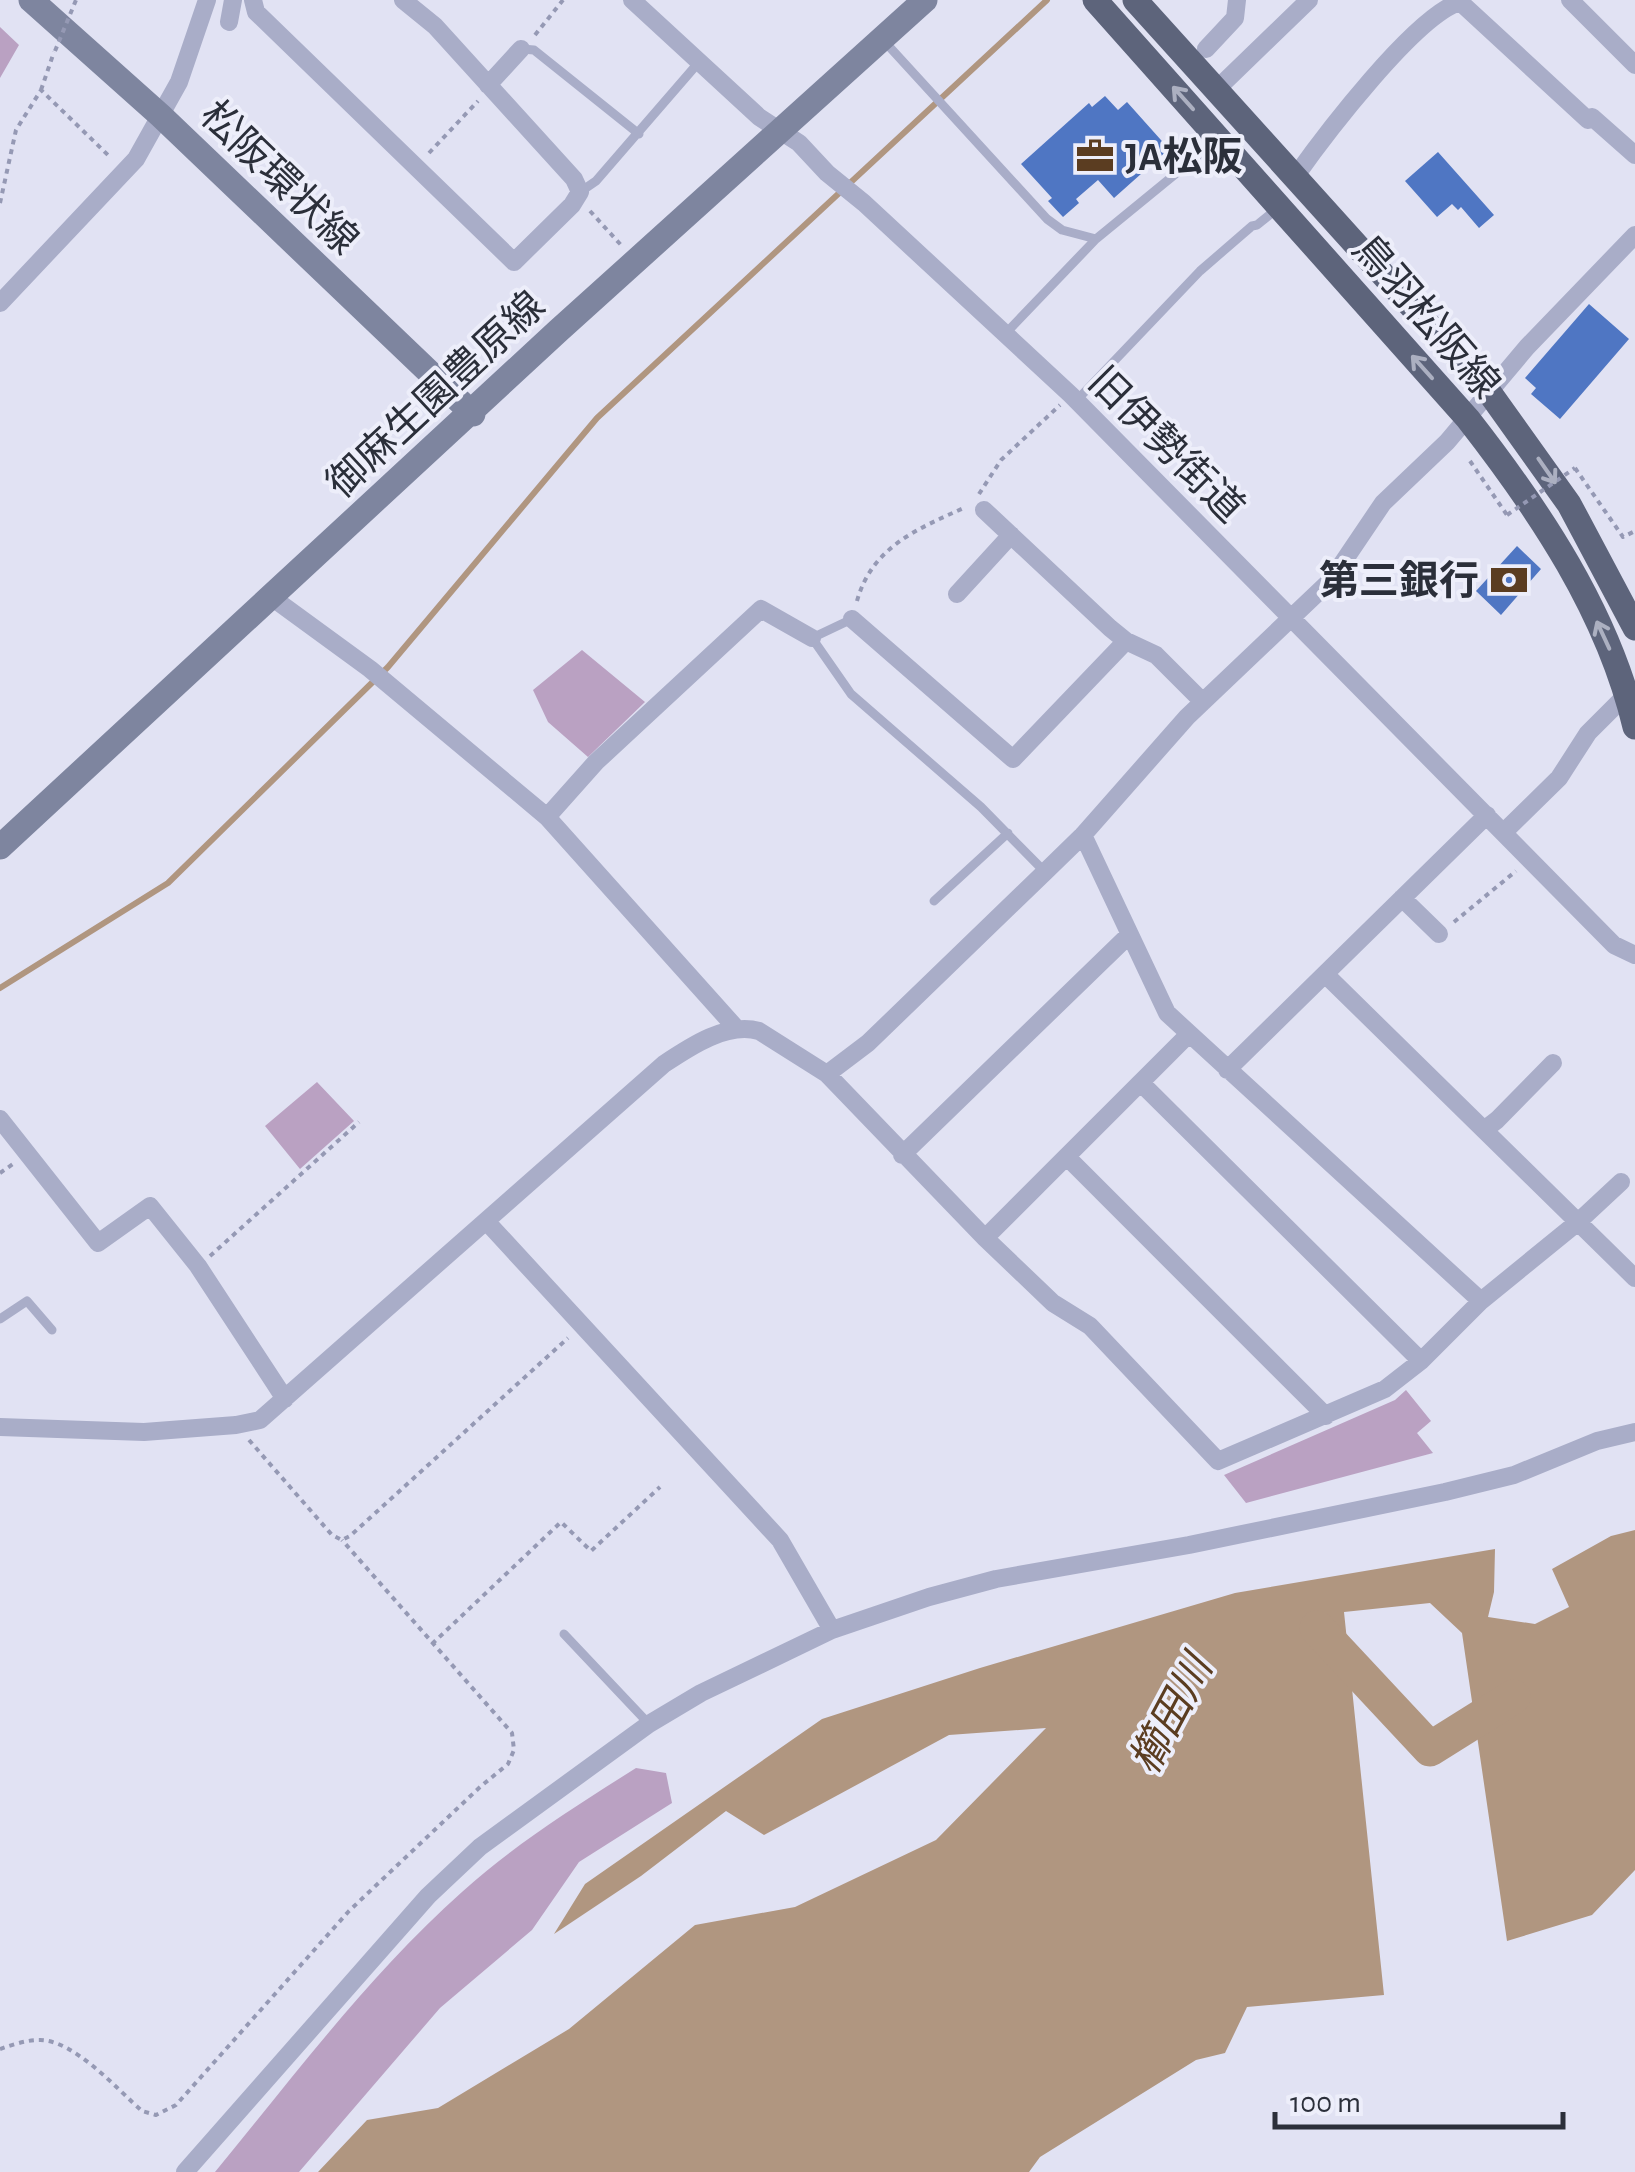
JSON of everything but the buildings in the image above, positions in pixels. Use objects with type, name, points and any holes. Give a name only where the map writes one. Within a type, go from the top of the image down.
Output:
[{"type":"main road","name":"松阪環状線","points":[[31,0],[161,116],[473,414]]},
{"type":"main road","name":"御麻生園豊原線","points":[[0,847],[925,0]]},
{"type":"main road","name":"鳥羽松阪線","points":[[1095,0],[1468,418],[1516,480],[1560,552],[1631,690],[1635,726]]},
{"type":"main road","name":"鳥羽松阪線","points":[[1135,0],[1489,392],[1569,504],[1635,628]]},
{"type":"street","points":[[0,303],[136,159],[180,82],[207,0]]},
{"type":"street","points":[[228,22],[233,0]]},
{"type":"street","points":[[253,0],[256,12],[514,262],[579,194],[574,179],[434,26],[403,0]]},
{"type":"street","name":"旧伊勢街道","points":[[632,0],[778,132],[799,143],[1074,398],[1614,944],[1635,956]]},
{"type":"street","points":[[1206,49],[1235,18],[1237,0]]},
{"type":"street","points":[[1216,90],[1309,0]]},
{"type":"street","points":[[1570,0],[1635,66]]},
{"type":"street","points":[[1295,177],[1322,138],[1379,72],[1432,17],[1460,1],[1588,120],[1592,118],[1635,155]]},
{"type":"street","points":[[488,84],[524,49]]},
{"type":"street","points":[[827,1074],[868,1043],[1083,835],[1203,702],[1331,580],[1383,503],[1402,489],[1468,418],[1526,347],[1635,235]]},
{"type":"street","points":[[984,510],[1126,641],[1156,655],[1203,702]]},
{"type":"street","points":[[956,594],[1011,535]]},
{"type":"street","points":[[270,596],[389,684],[548,817],[736,1028]]},
{"type":"street","points":[[548,817],[596,762],[761,609],[812,638]]},
{"type":"street","points":[[852,619],[1012,760],[1126,641]]},
{"type":"street","points":[[1505,831],[1559,778],[1588,732],[1631,690]]},
{"type":"street","points":[[1227,1070],[1487,814]]},
{"type":"street","points":[[1083,835],[1166,1013],[1482,1301]]},
{"type":"street","points":[[1402,898],[1440,934]]},
{"type":"street","points":[[902,1155],[1129,935]]},
{"type":"street","points":[[1325,974],[1635,1278]]},
{"type":"street","points":[[0,1427],[144,1432],[260,1420],[664,1064],[688,1048],[736,1028],[759,1031],[827,1074],[985,1238],[1053,1303],[1090,1326],[1218,1461],[1385,1389],[1621,1182]]},
{"type":"street","points":[[985,1238],[1188,1035]]},
{"type":"street","points":[[1484,1130],[1553,1063]]},
{"type":"street","points":[[1142,1084],[1421,1361]]},
{"type":"street","points":[[0,1120],[98,1243],[150,1206],[198,1266],[286,1399]]},
{"type":"street","points":[[1068,1158],[1326,1416]]},
{"type":"street","points":[[486,1221],[780,1540],[832,1630]]},
{"type":"street","points":[[185,2172],[428,1896],[480,1847],[649,1724],[701,1693],[832,1630],[929,1597],[996,1580],[1237,1536],[1480,1484],[1514,1475],[1598,1441],[1635,1432]]},
{"type":"lane","points":[[881,38],[1048,219],[1062,230],[1096,239]]},
{"type":"lane","points":[[524,49],[639,134]]},
{"type":"lane","points":[[579,194],[596,181],[700,62]]},
{"type":"lane","points":[[1005,334],[1096,239],[1219,138]]},
{"type":"lane","points":[[1074,398],[1200,271],[1280,206]]},
{"type":"lane","points":[[852,619],[812,638],[851,694],[1045,872]]},
{"type":"lane","points":[[934,901],[1008,834]]},
{"type":"lane","points":[[0,1319],[26,1301],[52,1330]]},
{"type":"lane","points":[[564,1634],[649,1724]]},
{"type":"path","points":[[0,203],[16,130],[41,90],[76,0]]},
{"type":"path","points":[[524,49],[563,0]]},
{"type":"path","points":[[416,165],[482,97],[488,84]]},
{"type":"path","points":[[41,90],[124,171]]},
{"type":"path","points":[[579,194],[627,252]]},
{"type":"path","points":[[852,619],[864,578],[874,562],[909,536],[975,501],[1002,460],[1074,398]]},
{"type":"path","points":[[1462,450],[1507,515],[1576,468],[1623,537],[1635,531]]},
{"type":"path","points":[[1440,934],[1532,859]]},
{"type":"path","points":[[198,1266],[359,1122]]},
{"type":"path","points":[[342,1540],[567,1338],[587,1331]]},
{"type":"path","points":[[0,2048],[36,2039],[54,2041],[79,2056],[142,2112],[156,2115],[176,2105],[349,1911],[508,1764],[514,1750],[512,1733],[236,1425]]},
{"type":"path","points":[[432,1644],[561,1522],[590,1551],[660,1487]]},
{"type":"shaded area","points":[[0,27],[19,45],[0,78]]},
{"type":"shaded area","points":[[582,650],[645,702],[588,757],[548,722],[533,690]]},
{"type":"shaded area","points":[[317,1082],[354,1121],[300,1169],[265,1126]]},
{"type":"shaded area","points":[[1406,1390],[1431,1421],[1417,1433],[1433,1453],[1246,1503],[1224,1475],[1395,1400]]},
{"type":"shaded area","points":[[636,1768],[666,1773],[672,1803],[579,1862],[532,1930],[440,2008],[299,2172],[215,2172],[333,2027],[428,1924],[503,1858]]},
{"type":"water","points":[[1635,1530],[1635,1870],[1592,1915],[1507,1941],[1462,1633],[1430,1603],[1344,1612],[1384,1995],[1247,2007],[1225,2053],[1196,2060],[1040,2157],[1029,2172],[318,2172],[367,2120],[438,2108],[569,2029],[695,1925],[795,1907],[936,1840],[1046,1728],[949,1735],[764,1835],[726,1811],[641,1876],[554,1934],[585,1884],[822,1719],[1235,1593],[1495,1549],[1494,1592],[1488,1617],[1535,1624],[1569,1607],[1552,1569],[1611,1536]]},
{"type":"waterway","points":[[0,988],[168,883],[388,667],[597,418],[1047,0]]},
{"type":"waterway","name":"櫛田川","points":[[1317,1628],[1430,1749],[1513,1697]]},
{"type":"place","name":"JA松阪","points":[[1095,156]]},
{"type":"place","name":"第三銀行","points":[[1509,580]]}]
